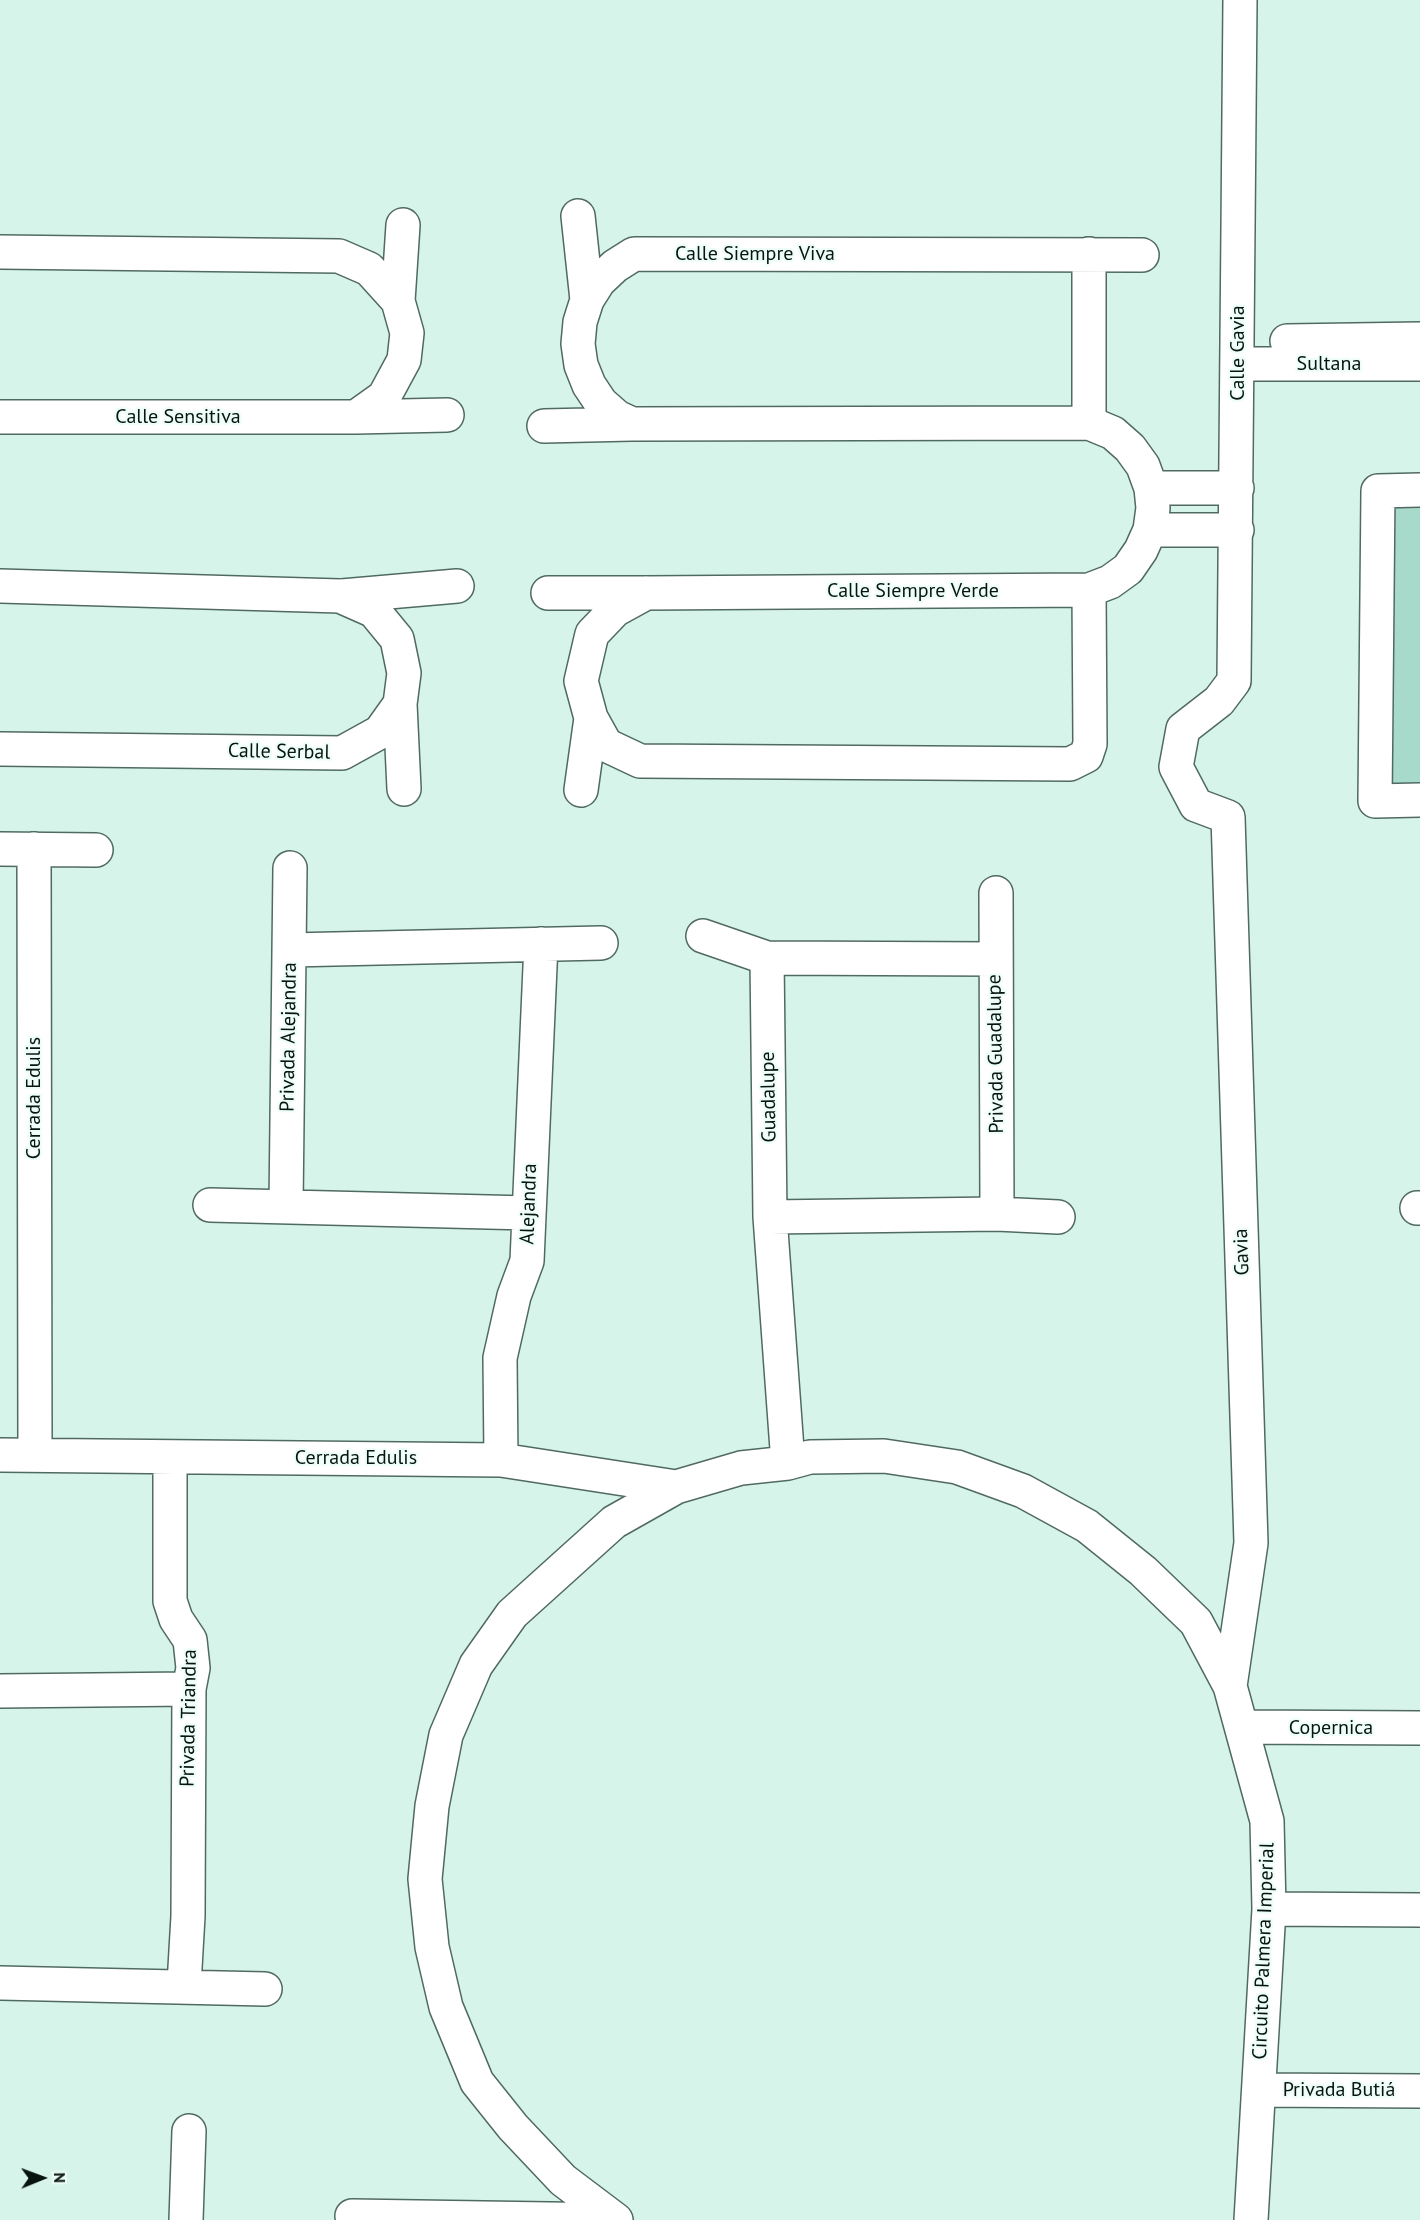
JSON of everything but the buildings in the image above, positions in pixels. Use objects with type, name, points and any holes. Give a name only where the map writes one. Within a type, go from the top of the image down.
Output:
[{"type":"street","name":"Calle Gavia","points":[[1228,817],[1196,805],[1176,767],[1183,729],[1219,701],[1234,681],[1240,0]]},
{"type":"street","points":[[578,216],[587,300]]},
{"type":"street","points":[[356,417],[384,397],[404,360],[407,333],[398,301],[403,225]]},
{"type":"street","points":[[0,252],[339,256],[369,269],[398,301]]},
{"type":"street","name":"Calle Siempre Viva","points":[[632,424],[617,417],[601,403],[589,385],[581,365],[578,344],[580,322],[587,300],[599,282],[615,266],[634,254],[1142,255]]},
{"type":"street","points":[[1089,254],[1089,423]]},
{"type":"street","points":[[1287,341],[1420,339]]},
{"type":"street","name":"Sultana","points":[[1238,364],[1420,364]]},
{"type":"street","name":"Calle Sensitiva","points":[[0,417],[447,415]]},
{"type":"street","points":[[544,426],[1089,423],[1113,433],[1130,448],[1143,466],[1152,509]]},
{"type":"street","points":[[1152,509],[1237,488]]},
{"type":"street","points":[[1420,490],[1378,490],[1375,801],[1420,800]]},
{"type":"street","points":[[1152,509],[1237,530]]},
{"type":"street","name":"Calle Siempre Verde","points":[[548,592],[1089,590],[1110,582],[1128,568],[1141,550],[1152,509]]},
{"type":"street","name":"Calle Serbal","points":[[0,586],[340,596],[457,586]]},
{"type":"street","name":"Calle Siempre Verde","points":[[646,593],[615,610],[592,633],[581,681],[591,718],[606,745],[640,761],[1070,764],[1086,756],[1089,744],[1089,590]]},
{"type":"street","name":"Calle Serbal","points":[[0,749],[342,753],[380,732],[400,704],[404,673],[397,639],[374,612],[340,596]]},
{"type":"street","points":[[400,704],[404,789]]},
{"type":"street","name":"Calle Siempre Verde","points":[[581,790],[591,718]]},
{"type":"street","name":"Gavia","points":[[1228,817],[1251,1543],[1230,1686]]},
{"type":"street","points":[[0,849],[96,850]]},
{"type":"street","name":"Cerrada Edulis","points":[[34,849],[35,1455]]},
{"type":"street","name":"Privada Alejandra","points":[[286,1206],[290,868]]},
{"type":"street","name":"Privada Guadalupe","points":[[996,893],[997,1214]]},
{"type":"street","points":[[703,936],[767,958],[995,958]]},
{"type":"street","points":[[290,950],[601,943]]},
{"type":"street","name":"Alejandra","points":[[501,1460],[500,1358],[513,1296],[527,1261],[541,944]]},
{"type":"street","name":"Guadalupe","points":[[767,958],[770,1217],[788,1463]]},
{"type":"street","points":[[210,1205],[528,1213]]},
{"type":"street","points":[[770,1217],[997,1214],[1058,1217]]},
{"type":"street","name":"Cerrada Edulis","points":[[0,1455],[501,1460],[676,1487]]},
{"type":"street","name":"Circuito Palmera Imperial","points":[[616,2220],[563,2180],[513,2127],[477,2082],[446,2007],[432,1947],[425,1879],[432,1806],[446,1735],[476,1665],[512,1614],[614,1522],[676,1487],[741,1468],[788,1463],[810,1457],[884,1455],[957,1467],[1023,1491],[1087,1526],[1143,1571],[1196,1622],[1230,1686],[1267,1821],[1269,1909],[1251,2220]]},
{"type":"street","name":"Privada Triandra","points":[[170,1457],[170,1600],[176,1619],[190,1640],[193,1668],[189,1689],[188,1916],[184,1985]]},
{"type":"street","points":[[0,1691],[189,1689]]},
{"type":"street","name":"Copernica","points":[[1243,1727],[1420,1728]]},
{"type":"street","points":[[1269,1909],[1420,1910]]},
{"type":"street","points":[[0,1983],[184,1985],[265,1989]]},
{"type":"street","name":"Privada Butiá","points":[[1259,2090],[1420,2091]]},
{"type":"street","points":[[186,2220],[189,2131]]},
{"type":"street","points":[[352,2216],[616,2220]]},
{"type":"green space","points":[[1365,479],[1420,479],[1420,812],[1364,814]]}]
